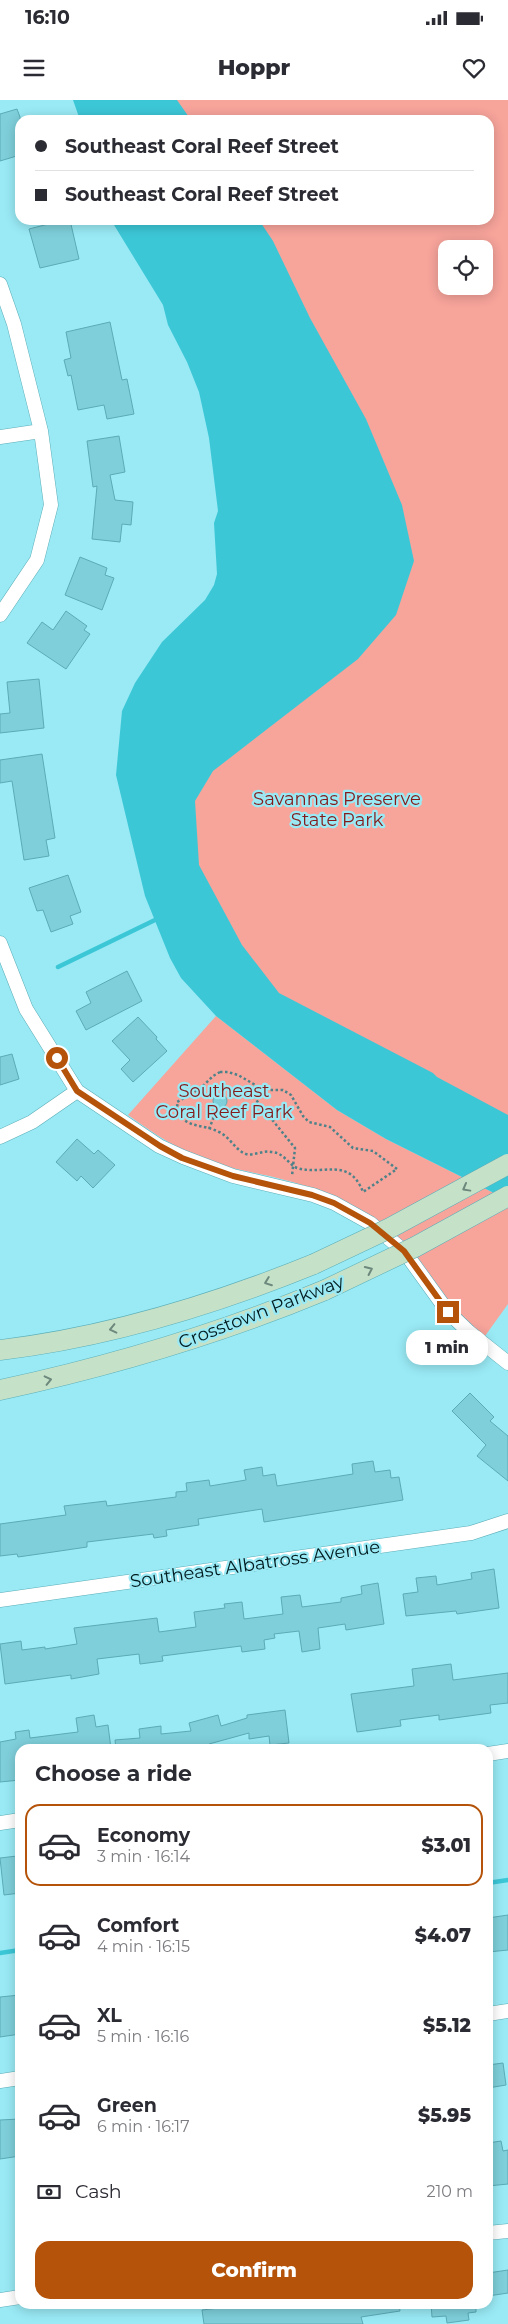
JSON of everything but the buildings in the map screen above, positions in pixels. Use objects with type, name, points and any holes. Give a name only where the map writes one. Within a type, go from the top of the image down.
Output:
[{"type":"main road","name":"Crosstown Parkway","points":[[0,1350],[98,1333],[158,1318],[239,1293],[314,1264],[390,1228],[508,1164]]},
{"type":"main road","name":"Crosstown Parkway","points":[[0,1390],[88,1370],[164,1349],[244,1322],[325,1290],[415,1248],[508,1196]]},
{"type":"street","points":[[0,284],[14,324],[41,431],[51,505],[37,560],[0,615]]},
{"type":"street","points":[[0,437],[41,431]]},
{"type":"street","points":[[0,943],[26,1009],[77,1091],[160,1146],[182,1158],[233,1176],[312,1195],[334,1203],[370,1223],[404,1251],[448,1312],[468,1332],[508,1363]]},
{"type":"street","points":[[0,1137],[32,1122],[77,1091]]},
{"type":"street","name":"Southeast Albatross Avenue","points":[[0,1600],[470,1533],[508,1521]]},
{"type":"street","points":[[493,1753],[508,1751]]},
{"type":"street","points":[[0,1822],[15,1820]]},
{"type":"street","points":[[493,2013],[508,2011]]},
{"type":"street","points":[[0,2081],[15,2079]]},
{"type":"street","points":[[493,2232],[508,2231]]},
{"type":"street","points":[[0,2300],[15,2298]]},
{"type":"path","points":[[220,1072],[238,1075],[255,1086],[264,1090],[283,1090],[291,1095],[303,1116],[309,1122],[330,1128],[353,1148],[373,1150],[397,1169],[362,1192],[359,1183],[344,1171],[336,1168],[304,1170],[294,1167],[282,1155],[273,1152],[248,1154],[240,1151],[226,1136],[185,1122],[178,1116],[177,1102],[201,1088],[220,1072]]},
{"type":"path","points":[[255,1086],[254,1095],[257,1101],[295,1148],[291,1182]]},
{"type":"path","points":[[209,1129],[218,1107]]},
{"type":"green space","name":"Savannas Preserve State Park","points":[[113,100],[508,100],[508,1153],[200,951],[162,821],[262,640],[171,225],[494,225],[494,115],[120,115]]},
{"type":"green space","name":"Southeast Coral Reef Park","points":[[216,1016],[337,1110],[386,1139],[508,1200],[508,1304],[485,1336],[468,1322],[393,1235],[359,1209],[304,1185],[200,1158],[168,1142],[128,1115]]},
{"type":"water","points":[[73,100],[177,100],[188,115],[78,115]]},
{"type":"water","points":[[114,225],[262,225],[273,241],[310,318],[366,419],[402,505],[414,561],[396,615],[358,659],[213,771],[195,801],[199,865],[242,945],[279,993],[433,1073],[437,1077],[508,1115],[508,1200],[386,1139],[337,1110],[216,1016],[181,978],[170,958],[145,896],[116,775],[122,711],[135,683],[162,642],[205,600],[214,585],[217,574],[214,523],[218,511],[209,438],[199,392],[187,362],[168,325],[163,305]]},
{"type":"waterway","points":[[58,967],[155,920]]},
{"type":"waterway","points":[[493,1882],[508,1880]]},
{"type":"waterway","points":[[0,1953],[15,1951]]},
{"type":"route","points":[[57,1058],[77,1091],[160,1146],[182,1158],[233,1176],[312,1195],[334,1203],[370,1223],[404,1251],[448,1312]]}]
